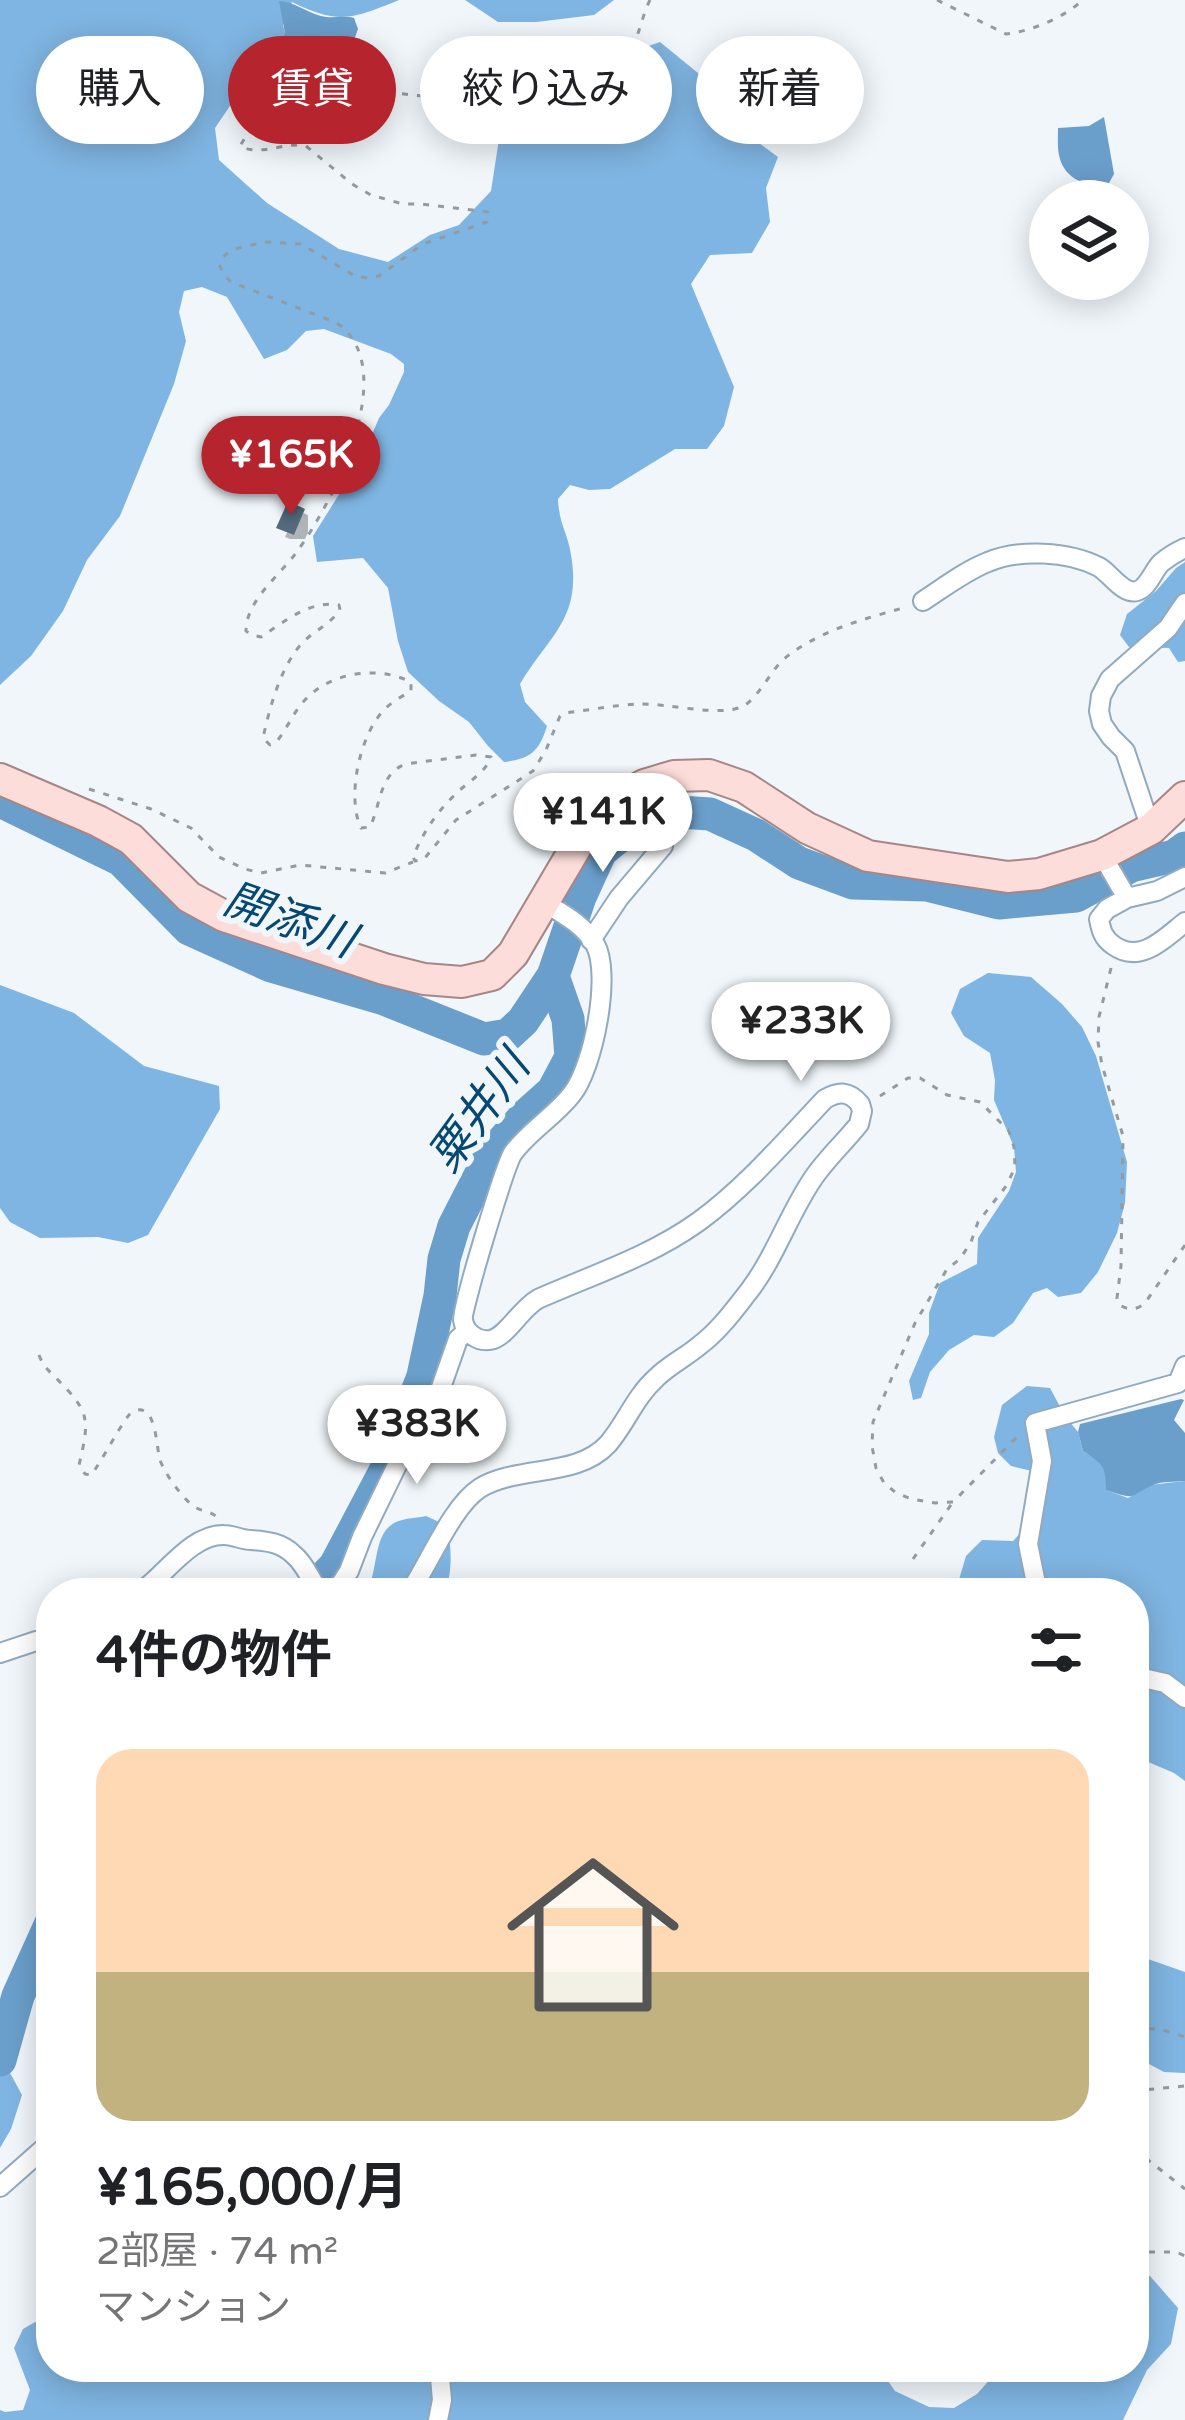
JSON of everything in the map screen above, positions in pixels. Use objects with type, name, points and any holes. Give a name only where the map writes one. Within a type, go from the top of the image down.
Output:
[{"type":"main road","points":[[0,779],[131,839],[189,896],[224,916],[384,969],[462,982],[492,975],[553,908],[570,853],[589,825],[644,785],[674,776],[709,775],[744,787],[807,828],[868,856],[1008,877],[1106,861],[1185,797]]},
{"type":"street","points":[[923,601],[987,562],[1017,555],[1076,559],[1101,568],[1134,592],[1141,590],[1158,566],[1185,548]]},
{"type":"street","points":[[1151,829],[1125,751],[1102,724],[1101,696],[1110,679],[1168,628],[1185,603]]},
{"type":"street","points":[[587,934],[663,846]]},
{"type":"street","points":[[1106,861],[1125,896]]},
{"type":"street","points":[[1185,877],[1157,891],[1125,896],[1100,919],[1101,931],[1117,949],[1133,952],[1146,951],[1185,922]]},
{"type":"street","points":[[419,1578],[457,1511],[476,1490],[593,1456],[607,1445],[657,1376],[702,1344],[727,1319],[769,1263],[812,1179],[859,1124],[862,1111],[849,1094],[838,1092],[825,1099],[726,1200],[695,1224],[633,1260],[524,1307],[500,1336],[478,1339],[467,1330],[464,1306],[513,1153],[571,1096],[588,1065],[600,990],[597,947],[553,908]]},
{"type":"street","points":[[344,1578],[401,1457],[438,1396],[458,1339],[467,1330]]},
{"type":"street","points":[[1035,1578],[1028,1544],[1042,1461],[1035,1423],[1178,1383],[1185,1366]]},
{"type":"street","points":[[157,1578],[202,1540],[227,1534],[278,1544],[292,1552],[312,1578]]},
{"type":"street","points":[[0,1653],[36,1641]]},
{"type":"street","points":[[1149,1679],[1165,1683],[1185,1698]]},
{"type":"street","points":[[0,2187],[36,2155]]},
{"type":"street","points":[[438,2420],[440,2382]]},
{"type":"path","points":[[415,861],[430,823],[458,791],[485,770],[491,757],[476,755],[395,768],[385,782],[373,822],[362,828],[356,809],[356,778],[362,750],[376,721],[411,691],[411,682],[386,674],[342,676],[302,703],[277,742],[270,745],[262,737],[288,663],[308,637],[329,624],[340,610],[332,603],[314,605],[261,637],[247,631],[246,616],[297,552],[339,481],[361,412],[364,374],[346,329],[241,287],[220,266],[230,251],[265,242],[286,243],[314,250],[355,276],[379,276],[423,244],[487,222],[488,212],[404,204],[371,195],[306,146],[248,150],[240,146],[251,128],[335,87],[462,100],[617,61],[632,47],[650,0]]},
{"type":"path","points":[[937,0],[1006,34],[1044,23],[1084,0]]},
{"type":"path","points":[[91,789],[151,808],[191,828],[219,856],[260,873],[300,865],[385,873],[424,860],[456,820],[533,771],[565,712],[641,704],[743,707],[786,657],[810,641],[923,601]]},
{"type":"path","points":[[1117,949],[1106,983],[1098,1042],[1124,1136],[1119,1304],[1128,1310],[1145,1304],[1185,1245]]},
{"type":"path","points":[[860,1105],[908,1078],[920,1078],[947,1095],[980,1102],[1009,1131],[1014,1147],[1015,1167],[1006,1185],[915,1323],[873,1423],[876,1468],[884,1483],[911,1498],[953,1502]]},
{"type":"path","points":[[39,1355],[86,1414],[80,1470],[91,1475],[126,1417],[140,1410],[154,1425],[163,1468],[190,1504],[213,1513],[227,1534]]},
{"type":"path","points":[[914,1559],[953,1502],[1035,1423]]},
{"type":"path","points":[[1149,2029],[1185,2036]]},
{"type":"path","points":[[1149,2089],[1185,2086]]},
{"type":"path","points":[[1149,2161],[1185,2189]]},
{"type":"path","points":[[1149,2252],[1185,2256]]},
{"type":"shaded area","points":[[0,0],[399,0],[346,17],[292,2],[283,36],[228,36],[228,109],[215,128],[219,160],[267,203],[339,249],[388,262],[430,235],[459,225],[491,191],[498,144],[672,144],[672,52],[696,71],[696,144],[760,144],[778,157],[766,188],[770,222],[752,253],[710,255],[691,284],[734,387],[724,426],[707,449],[675,449],[610,489],[570,485],[558,499],[571,555],[572,595],[560,625],[520,684],[525,702],[547,726],[532,753],[504,762],[469,722],[408,672],[388,588],[363,558],[317,562],[313,536],[363,456],[404,364],[391,354],[324,329],[306,331],[287,350],[264,359],[227,297],[202,287],[184,291],[179,312],[186,341],[174,384],[120,516],[87,560],[63,611],[31,656],[0,685]]},
{"type":"shaded area","points":[[465,0],[614,0],[594,15],[498,22]]},
{"type":"shaded area","points":[[279,1],[321,16],[354,18],[358,29],[355,36],[283,36]]},
{"type":"shaded area","points":[[1104,117],[1114,174],[1111,180],[1079,180],[1063,166],[1058,128],[1089,126]]},
{"type":"shaded area","points":[[1185,562],[1185,661],[1178,662],[1169,648],[1129,647],[1120,635],[1127,614]]},
{"type":"shaded area","points":[[988,973],[1031,977],[1082,1027],[1096,1056],[1127,1162],[1125,1203],[1098,1272],[1081,1293],[1058,1297],[1047,1288],[1033,1293],[1013,1323],[994,1337],[974,1335],[949,1350],[930,1372],[921,1398],[913,1400],[909,1381],[929,1334],[929,1313],[940,1283],[977,1264],[978,1238],[1016,1172],[1014,1147],[994,1100],[990,1053],[964,1036],[951,1013],[960,989]]},
{"type":"shaded area","points":[[0,985],[74,1013],[144,1066],[219,1086],[220,1109],[148,1235],[128,1243],[98,1237],[40,1238],[10,1222],[0,1208]]},
{"type":"shaded area","points":[[1027,1386],[1050,1388],[1078,1432],[1083,1451],[1099,1461],[1108,1477],[1106,1490],[1128,1498],[1150,1485],[1185,1481],[1185,1781],[1149,1762],[1149,1578],[959,1578],[966,1556],[982,1540],[1013,1541],[1036,1516],[1032,1471],[1011,1466],[998,1453],[994,1437],[1002,1405]]},
{"type":"shaded area","points":[[1181,1399],[1174,1420],[1185,1433],[1185,1481],[1157,1484],[1132,1496],[1106,1490],[1102,1467],[1083,1451],[1080,1424]]},
{"type":"shaded area","points":[[426,1516],[448,1526],[449,1578],[372,1578],[383,1535],[400,1521]]},
{"type":"shaded area","points":[[1149,1959],[1185,1972],[1185,2073],[1164,2072],[1149,2064]]},
{"type":"shaded area","points":[[0,2067],[9,2071],[22,2095],[0,2148]]},
{"type":"shaded area","points":[[1149,2276],[1178,2308],[1171,2344],[1149,2368]]},
{"type":"shaded area","points":[[36,2322],[36,2382],[889,2382],[895,2391],[929,2407],[954,2408],[988,2382],[1141,2382],[1123,2420],[0,2420],[0,2410],[23,2410],[30,2390],[14,2348],[23,2329]]},
{"type":"building","points":[[288,501],[305,509],[294,535],[276,528]]},
{"type":"waterway","name":"開添川","points":[[0,801],[121,860],[189,929],[271,966],[384,999],[484,1039],[508,1035],[553,976]]},
{"type":"waterway","name":"粟井川","points":[[323,1578],[335,1566],[391,1460],[423,1376],[454,1226],[491,1154],[553,1091],[571,1057],[568,1019],[553,976],[601,851],[641,819],[679,812],[710,814],[756,835],[799,863],[853,883],[927,885],[999,903],[1076,896],[1131,866],[1174,856],[1185,848]]},
{"type":"waterway","name":"粟井川","points":[[0,2060],[18,1996],[36,1956]]}]
